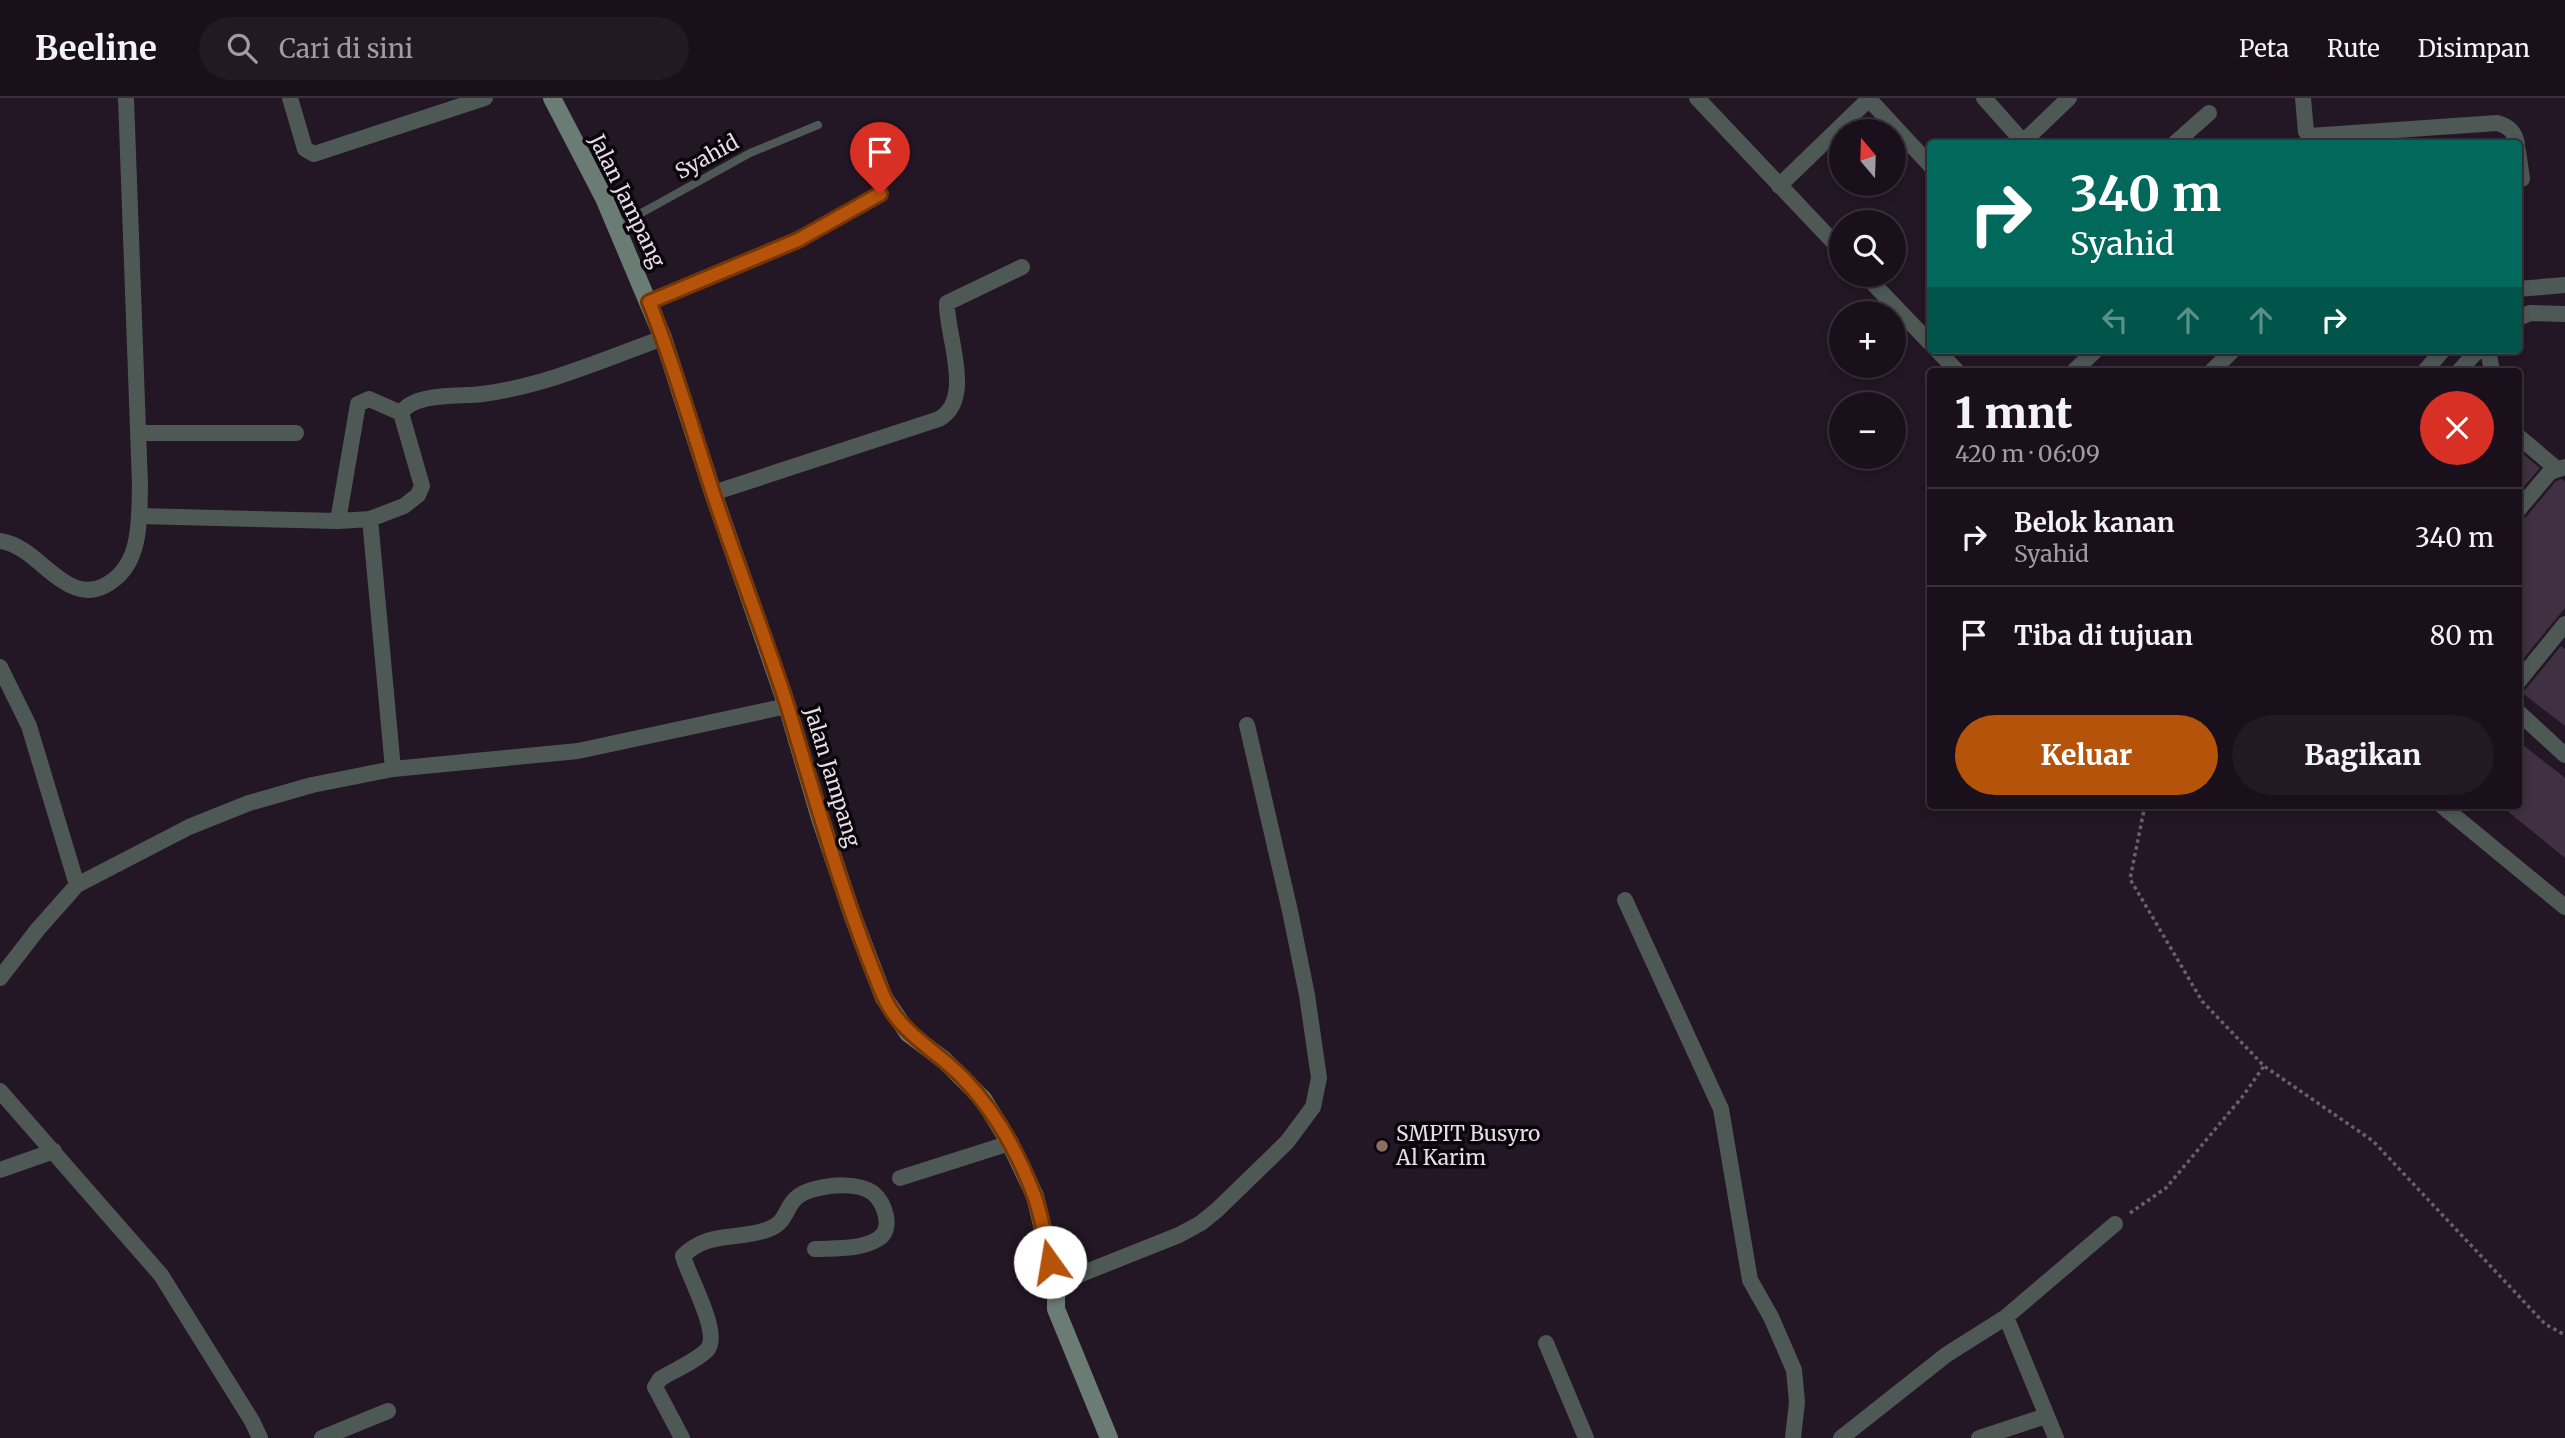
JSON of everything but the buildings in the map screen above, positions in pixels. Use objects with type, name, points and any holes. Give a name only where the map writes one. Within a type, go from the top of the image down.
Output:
[{"type":"street","points":[[0,541],[24,550],[76,589],[91,590],[110,583],[124,572],[131,558],[138,532],[139,433],[126,98]]},
{"type":"street","points":[[290,98],[305,149],[314,154],[485,98]]},
{"type":"street","name":"Jalan Jampang","points":[[552,98],[616,227],[663,338],[713,493],[787,706],[820,818],[884,998],[908,1033],[944,1060],[983,1099],[1010,1143],[1035,1196],[1056,1284],[1056,1309],[1109,1438]]},
{"type":"street","points":[[1697,98],[1829,238]]},
{"type":"street","points":[[1779,186],[1869,98],[1927,162]]},
{"type":"street","points":[[1984,98],[2021,140]]},
{"type":"street","points":[[2027,140],[2069,98]]},
{"type":"street","points":[[2303,98],[2306,132],[2310,136],[2497,123],[2506,125],[2515,140]]},
{"type":"street","points":[[2179,140],[2209,113]]},
{"type":"street","points":[[713,493],[939,419],[947,414],[953,405],[957,377],[947,303],[1022,267]]},
{"type":"street","points":[[2522,289],[2565,285]]},
{"type":"street","points":[[1876,287],[1927,340]]},
{"type":"street","points":[[2522,312],[2565,314]]},
{"type":"street","points":[[401,413],[408,404],[418,400],[484,394],[537,382],[663,338]]},
{"type":"street","points":[[1941,354],[1954,368]]},
{"type":"street","points":[[2077,368],[2092,354]]},
{"type":"street","points":[[2215,368],[2230,354]]},
{"type":"street","points":[[2428,368],[2440,354]]},
{"type":"street","points":[[2462,368],[2474,354]]},
{"type":"street","points":[[338,521],[358,404],[369,399],[401,413]]},
{"type":"street","points":[[139,516],[338,521],[370,519],[404,506],[418,495],[422,486],[401,413]]},
{"type":"street","points":[[139,433],[296,433]]},
{"type":"street","points":[[2522,439],[2561,468]]},
{"type":"street","points":[[2522,505],[2550,472],[2561,468]]},
{"type":"street","points":[[370,519],[393,769]]},
{"type":"street","points":[[2522,677],[2565,624]]},
{"type":"street","points":[[0,667],[29,726],[77,885]]},
{"type":"street","points":[[0,978],[77,885],[189,827],[249,803],[312,785],[393,769],[578,751],[787,706]]},
{"type":"street","points":[[2522,716],[2565,755]]},
{"type":"street","points":[[1056,1284],[1179,1235],[1201,1223],[1287,1142],[1313,1107],[1319,1077],[1307,995],[1247,725]]},
{"type":"street","points":[[2446,809],[2565,907]]},
{"type":"street","points":[[1625,900],[1721,1109],[1751,1280],[1794,1370],[1797,1402],[1793,1438]]},
{"type":"street","points":[[0,1091],[161,1275],[260,1438]]},
{"type":"street","points":[[900,1178],[1010,1143]]},
{"type":"street","points":[[0,1170],[54,1151]]},
{"type":"street","points":[[682,1438],[655,1387],[660,1379],[706,1352],[711,1344],[711,1331],[683,1256],[697,1245],[722,1236],[759,1233],[771,1229],[780,1224],[791,1201],[802,1193],[836,1185],[854,1186],[872,1192],[887,1218],[888,1229],[882,1238],[855,1247],[815,1249]]},
{"type":"street","points":[[1841,1438],[1946,1355],[2006,1317],[2115,1224]]},
{"type":"street","points":[[2006,1317],[2056,1438]]},
{"type":"street","points":[[1546,1343],[1586,1438]]},
{"type":"street","points":[[322,1438],[388,1411]]},
{"type":"street","points":[[1979,1438],[2046,1416]]},
{"type":"lane","name":"Syahid","points":[[616,227],[750,153],[818,125]]},
{"type":"lane","points":[[649,302],[798,240],[880,194]]},
{"type":"path","points":[[2144,809],[2130,879],[2202,1001],[2264,1066],[2372,1141],[2545,1324],[2565,1335]]},
{"type":"path","points":[[2115,1224],[2166,1188],[2243,1096],[2264,1066]]},
{"type":"place","name":"SMPIT Busyro Al Karim","points":[[1382,1146]]},
{"type":"route","points":[[880,194],[798,240],[649,302],[787,706],[853,917],[884,998],[908,1033],[944,1060],[983,1099],[1010,1143],[1035,1196],[1050,1262]]}]
